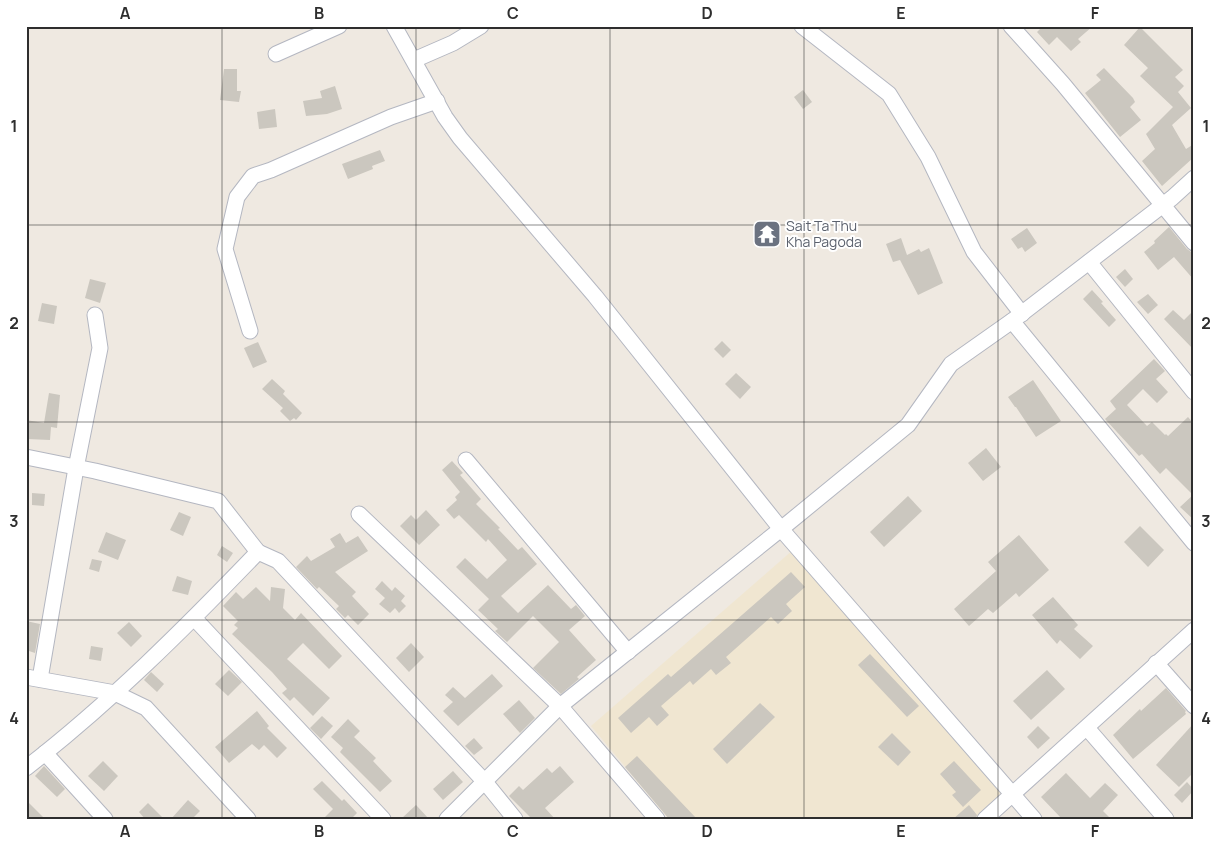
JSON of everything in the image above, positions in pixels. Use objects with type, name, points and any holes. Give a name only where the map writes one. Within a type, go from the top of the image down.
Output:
[{"type":"street","points":[[276,54],[339,26]]},
{"type":"street","points":[[394,26],[460,138],[595,296],[781,529],[1034,819]]},
{"type":"street","points":[[414,60],[453,43],[482,26]]},
{"type":"street","points":[[802,26],[889,94],[928,157],[974,252],[1017,317],[1194,543]]},
{"type":"street","points":[[1011,26],[1063,84],[1194,243]]},
{"type":"street","points":[[250,331],[225,249],[237,197],[253,176],[271,170],[391,117],[437,101]]},
{"type":"street","points":[[447,819],[560,706],[908,425],[952,364],[1089,262],[1194,178]]},
{"type":"street","points":[[1089,262],[1194,392]]},
{"type":"street","points":[[95,315],[100,348],[33,678],[116,693],[146,708],[248,819]]},
{"type":"street","points":[[26,457],[218,502],[258,552],[278,561],[485,782],[515,819]]},
{"type":"street","points":[[466,460],[628,652]]},
{"type":"street","points":[[359,514],[560,706],[657,819]]},
{"type":"street","points":[[26,768],[116,693],[194,618],[258,552]]},
{"type":"street","points":[[194,618],[383,819]]},
{"type":"street","points":[[985,819],[1194,630]]},
{"type":"street","points":[[1156,663],[1194,706]]},
{"type":"street","points":[[1087,728],[1166,819]]},
{"type":"street","points":[[45,753],[105,819]]},
{"type":"shaded area","points":[[794,549],[1005,795],[976,819],[669,819],[591,726]]},
{"type":"building","points":[[1043,26],[1093,26],[1078,39],[1081,42],[1071,51],[1057,37],[1049,45],[1037,32]]},
{"type":"building","points":[[1140,27],[1183,70],[1175,77],[1184,86],[1178,92],[1191,108],[1172,125],[1186,149],[1194,144],[1194,157],[1162,186],[1142,161],[1155,149],[1146,134],[1173,107],[1140,76],[1148,68],[1124,45]]},
{"type":"building","points":[[1104,68],[1133,98],[1135,102],[1130,107],[1141,120],[1120,137],[1085,93],[1101,80],[1096,75]]},
{"type":"building","points":[[224,69],[237,69],[237,91],[241,91],[239,102],[220,100]]},
{"type":"building","points":[[335,86],[342,109],[327,114],[306,116],[303,101],[322,98],[320,91]]},
{"type":"building","points":[[803,90],[812,102],[803,109],[794,97]]},
{"type":"building","points":[[275,109],[277,127],[259,129],[257,112]]},
{"type":"building","points":[[380,150],[385,161],[372,166],[373,169],[348,179],[342,164]]},
{"type":"building","points":[[1169,227],[1187,249],[1194,254],[1194,280],[1174,257],[1158,270],[1144,252]]},
{"type":"building","points":[[1027,228],[1037,243],[1025,252],[1022,247],[1018,249],[1011,239]]},
{"type":"building","points":[[901,238],[907,255],[919,249],[921,252],[929,248],[943,283],[918,295],[900,260],[893,262],[886,244]]},
{"type":"building","points":[[1125,269],[1133,279],[1125,287],[1116,277]]},
{"type":"building","points":[[90,279],[106,283],[100,303],[85,298]]},
{"type":"building","points":[[1092,290],[1116,320],[1109,327],[1083,299]]},
{"type":"building","points":[[1148,294],[1158,305],[1148,314],[1137,302]]},
{"type":"building","points":[[42,303],[57,306],[54,324],[38,321]]},
{"type":"building","points":[[1173,310],[1184,320],[1194,310],[1194,350],[1164,319]]},
{"type":"building","points":[[722,341],[731,350],[723,358],[714,349]]},
{"type":"building","points":[[258,342],[267,362],[253,368],[244,348]]},
{"type":"building","points":[[1154,359],[1165,371],[1156,379],[1168,392],[1157,403],[1143,389],[1127,405],[1147,426],[1152,422],[1168,436],[1188,417],[1194,424],[1194,520],[1180,507],[1193,495],[1166,468],[1160,474],[1142,454],[1139,456],[1105,419],[1116,409],[1110,401]]},
{"type":"building","points":[[736,373],[751,387],[740,399],[725,384]]},
{"type":"building","points":[[272,379],[285,391],[283,394],[302,413],[296,420],[294,418],[290,421],[280,411],[283,408],[262,389]]},
{"type":"building","points":[[1033,380],[1061,421],[1036,437],[1008,397]]},
{"type":"building","points":[[49,393],[60,395],[57,428],[51,427],[50,440],[27,439],[26,420],[44,423]]},
{"type":"building","points":[[986,448],[1001,467],[983,481],[968,463]]},
{"type":"building","points":[[452,461],[463,473],[460,475],[481,499],[476,504],[500,528],[498,529],[518,550],[522,547],[537,564],[501,596],[518,613],[548,585],[571,609],[576,605],[585,616],[569,630],[596,660],[577,677],[579,679],[561,694],[533,668],[559,642],[533,616],[507,642],[495,631],[498,629],[478,610],[489,599],[456,567],[465,558],[487,579],[507,560],[488,539],[486,542],[459,515],[454,519],[446,510],[457,500],[455,497],[460,492],[442,470]]},
{"type":"building","points":[[32,493],[45,494],[44,506],[32,505]]},
{"type":"building","points":[[908,496],[922,511],[884,547],[870,532]]},
{"type":"building","points":[[426,510],[440,525],[419,545],[400,526],[411,515],[416,520]]},
{"type":"building","points":[[179,512],[191,517],[183,536],[170,530]]},
{"type":"building","points":[[1140,526],[1164,550],[1148,567],[1124,542]]},
{"type":"building","points":[[106,532],[126,540],[118,560],[98,552]]},
{"type":"building","points":[[340,533],[346,543],[358,536],[368,551],[335,572],[356,592],[352,596],[369,614],[358,625],[348,615],[345,618],[336,609],[339,606],[319,587],[317,589],[296,567],[307,556],[311,561],[335,547],[330,539]]},
{"type":"building","points":[[1019,535],[1049,570],[1019,597],[1016,593],[993,613],[988,609],[969,626],[954,609],[996,571],[988,562]]},
{"type":"building","points":[[222,546],[233,553],[227,562],[217,555]]},
{"type":"building","points":[[92,559],[102,561],[99,572],[89,569]]},
{"type":"building","points":[[791,572],[805,587],[786,604],[792,611],[778,624],[771,617],[726,657],[731,663],[716,675],[711,669],[693,685],[690,681],[661,706],[669,715],[657,726],[649,717],[631,733],[618,718],[668,674],[671,677]]},
{"type":"building","points":[[177,576],[192,581],[188,595],[172,591]]},
{"type":"building","points":[[382,581],[392,591],[395,587],[405,596],[401,601],[406,606],[399,613],[395,608],[390,613],[379,604],[385,598],[375,589]]},
{"type":"building","points":[[256,587],[270,601],[271,587],[285,589],[283,608],[295,620],[301,613],[342,656],[329,669],[303,643],[287,659],[330,698],[313,716],[294,697],[290,701],[282,693],[287,689],[232,634],[238,628],[234,625],[238,621],[223,606],[236,592],[243,599]]},
{"type":"building","points":[[1053,597],[1078,625],[1074,629],[1093,646],[1080,659],[1060,640],[1057,644],[1032,615]]},
{"type":"building","points":[[26,621],[40,624],[35,653],[26,650]]},
{"type":"building","points":[[129,622],[142,636],[131,647],[117,633]]},
{"type":"building","points":[[411,643],[424,657],[409,672],[396,658]]},
{"type":"building","points":[[91,646],[103,648],[101,661],[89,659]]},
{"type":"building","points":[[870,654],[919,706],[907,717],[858,665]]},
{"type":"building","points":[[229,670],[242,682],[228,696],[215,684]]},
{"type":"building","points":[[1047,670],[1065,689],[1031,720],[1013,701]]},
{"type":"building","points":[[151,672],[164,684],[157,692],[144,680]]},
{"type":"building","points":[[492,674],[503,686],[458,726],[443,711],[453,702],[445,695],[453,687],[465,698]]},
{"type":"building","points":[[1166,688],[1186,711],[1186,714],[1133,759],[1113,735],[1140,709],[1141,711]]},
{"type":"building","points":[[519,700],[535,718],[520,733],[503,714]]},
{"type":"building","points":[[760,703],[775,717],[727,764],[713,749]]},
{"type":"building","points":[[257,711],[269,726],[267,728],[287,748],[277,758],[264,745],[259,750],[252,744],[229,763],[215,747]]},
{"type":"building","points":[[322,716],[333,726],[321,739],[310,728]]},
{"type":"building","points":[[348,719],[360,731],[354,737],[376,758],[373,761],[392,781],[380,792],[340,752],[343,748],[331,737]]},
{"type":"building","points":[[1194,723],[1194,772],[1179,787],[1156,765]]},
{"type":"building","points":[[1038,726],[1050,738],[1038,749],[1027,737]]},
{"type":"building","points":[[892,733],[911,752],[898,766],[878,747]]},
{"type":"building","points":[[474,738],[483,748],[474,755],[465,746]]},
{"type":"building","points":[[637,756],[697,819],[669,819],[625,767]]},
{"type":"building","points":[[103,761],[118,776],[104,791],[88,776]]},
{"type":"building","points":[[954,761],[981,790],[963,807],[952,795],[956,792],[940,774]]},
{"type":"building","points":[[44,766],[65,789],[57,797],[35,776]]},
{"type":"building","points":[[560,766],[574,782],[545,808],[555,819],[532,819],[509,796],[519,786],[523,790],[547,768],[552,773]]},
{"type":"building","points":[[453,771],[463,782],[443,800],[433,789]]},
{"type":"building","points":[[1066,773],[1090,798],[1105,783],[1118,795],[1103,811],[1111,819],[1062,819],[1041,797]]},
{"type":"building","points":[[322,781],[342,801],[344,799],[357,813],[351,819],[323,819],[333,809],[313,789]]},
{"type":"building","points":[[1187,782],[1194,790],[1182,803],[1174,795]]},
{"type":"building","points":[[26,800],[45,819],[26,819]]},
{"type":"building","points":[[188,800],[200,811],[192,819],[171,819]]},
{"type":"building","points":[[148,803],[164,819],[145,819],[139,812]]},
{"type":"building","points":[[416,805],[429,819],[401,819]]},
{"type":"building","points":[[969,805],[977,815],[976,819],[953,819]]},
{"type":"place","name":"Sait Ta Thu Kha Pagoda","points":[[767,234]]}]
